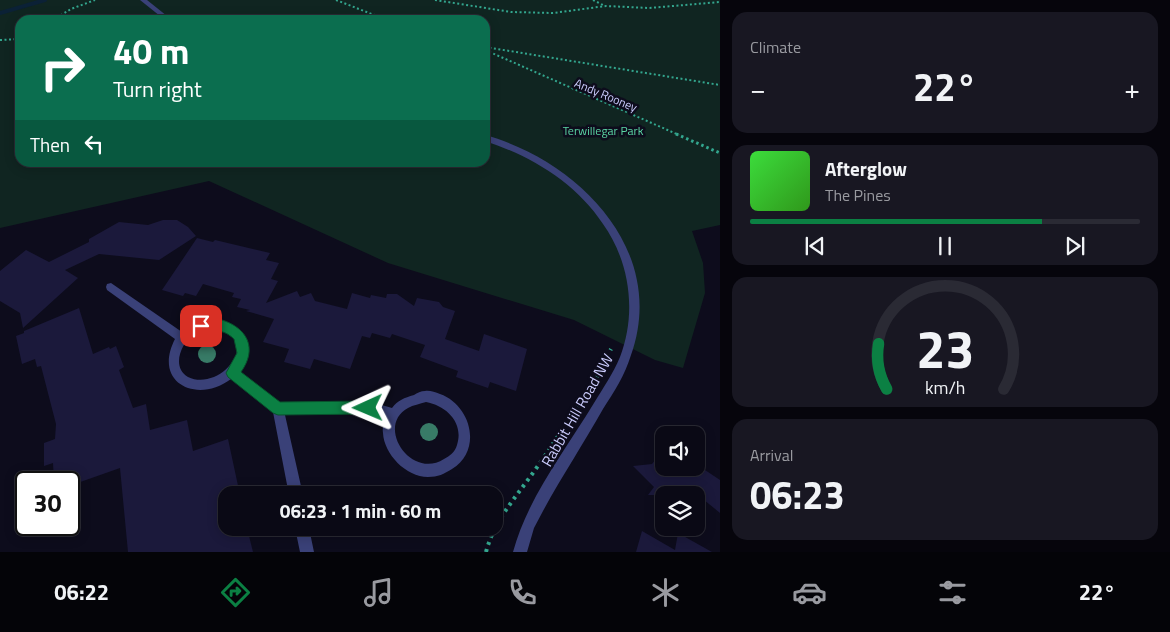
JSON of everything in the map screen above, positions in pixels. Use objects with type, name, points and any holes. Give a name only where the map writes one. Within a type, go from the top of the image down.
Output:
[{"type":"street","points":[[142,0],[162,15]]},
{"type":"street","name":"Rabbit Hill Road NW","points":[[490,140],[518,149],[553,168],[585,195],[609,224],[619,241],[629,266],[634,299],[632,332],[623,363],[530,521],[520,552]]},
{"type":"street","points":[[111,287],[182,338]]},
{"type":"street","points":[[222,325],[232,328],[239,335],[242,343],[243,353],[240,363],[223,380],[199,386],[188,383],[179,377],[174,368],[172,358],[175,348],[182,338],[201,326],[222,325]]},
{"type":"street","points":[[232,373],[278,409],[368,408],[393,414]]},
{"type":"street","points":[[426,396],[442,400],[455,410],[464,424],[466,441],[460,455],[448,467],[431,472],[414,468],[399,458],[390,441],[388,431],[393,414],[397,407],[410,398],[426,396]]},
{"type":"street","points":[[278,409],[294,486]]},
{"type":"street","points":[[304,536],[307,552]]},
{"type":"path","points":[[60,15],[71,8],[95,0]]},
{"type":"path","points":[[336,0],[374,15]]},
{"type":"path","points":[[435,0],[511,12],[553,13],[606,6],[649,8],[720,2]]},
{"type":"path","points":[[593,0],[606,6]]},
{"type":"path","points":[[604,0],[606,6]]},
{"type":"path","points":[[0,40],[15,39]]},
{"type":"path","points":[[490,48],[720,84]]},
{"type":"path","name":"Andy Rooney","points":[[490,52],[720,154]]},
{"type":"path","points":[[486,552],[492,530],[503,511],[596,379],[614,343]]},
{"type":"green space","name":"Terwillegar Park","points":[[0,0],[720,0],[720,225],[692,231],[703,263],[705,293],[683,368],[655,360],[574,320],[388,263],[209,181],[0,228]]},
{"type":"building","points":[[163,220],[177,220],[188,227],[196,236],[159,260],[99,254],[65,270],[78,278],[23,328],[20,313],[0,301],[0,271],[26,250],[49,262],[89,242],[89,239],[119,222],[148,225]]},
{"type":"building","points":[[197,238],[213,242],[215,240],[270,253],[266,260],[279,263],[271,279],[278,281],[266,303],[297,291],[300,297],[311,293],[315,301],[347,309],[352,293],[370,298],[371,295],[386,298],[387,294],[397,294],[414,306],[417,298],[439,302],[443,307],[455,311],[445,339],[479,351],[484,334],[527,349],[516,391],[490,382],[488,388],[456,377],[458,371],[420,357],[425,345],[392,334],[390,338],[372,333],[370,338],[362,336],[350,369],[314,359],[310,369],[284,362],[289,349],[263,342],[274,319],[237,307],[241,299],[232,297],[234,293],[203,284],[196,296],[185,293],[183,296],[162,290]]},
{"type":"building","points":[[79,308],[93,354],[116,346],[124,367],[119,370],[133,408],[146,404],[150,430],[187,420],[193,451],[228,439],[238,486],[218,486],[218,536],[249,536],[253,552],[128,552],[120,468],[80,482],[80,471],[53,471],[53,463],[44,466],[44,443],[55,439],[56,424],[41,366],[37,367],[35,359],[22,364],[16,336],[24,333],[24,331]]},
{"type":"building","points":[[655,460],[655,476],[705,476],[705,470],[720,480],[720,513],[705,501],[705,486],[655,486],[655,495],[648,495],[654,487],[633,466],[652,464]]},
{"type":"building","points":[[642,531],[675,550],[677,536],[683,536],[712,552],[636,552]]},
{"type":"waterway","points":[[0,13],[45,0]]},
{"type":"route","points":[[201,326],[222,325],[232,328],[239,335],[243,353],[240,363],[232,373],[278,409],[368,408]]}]
